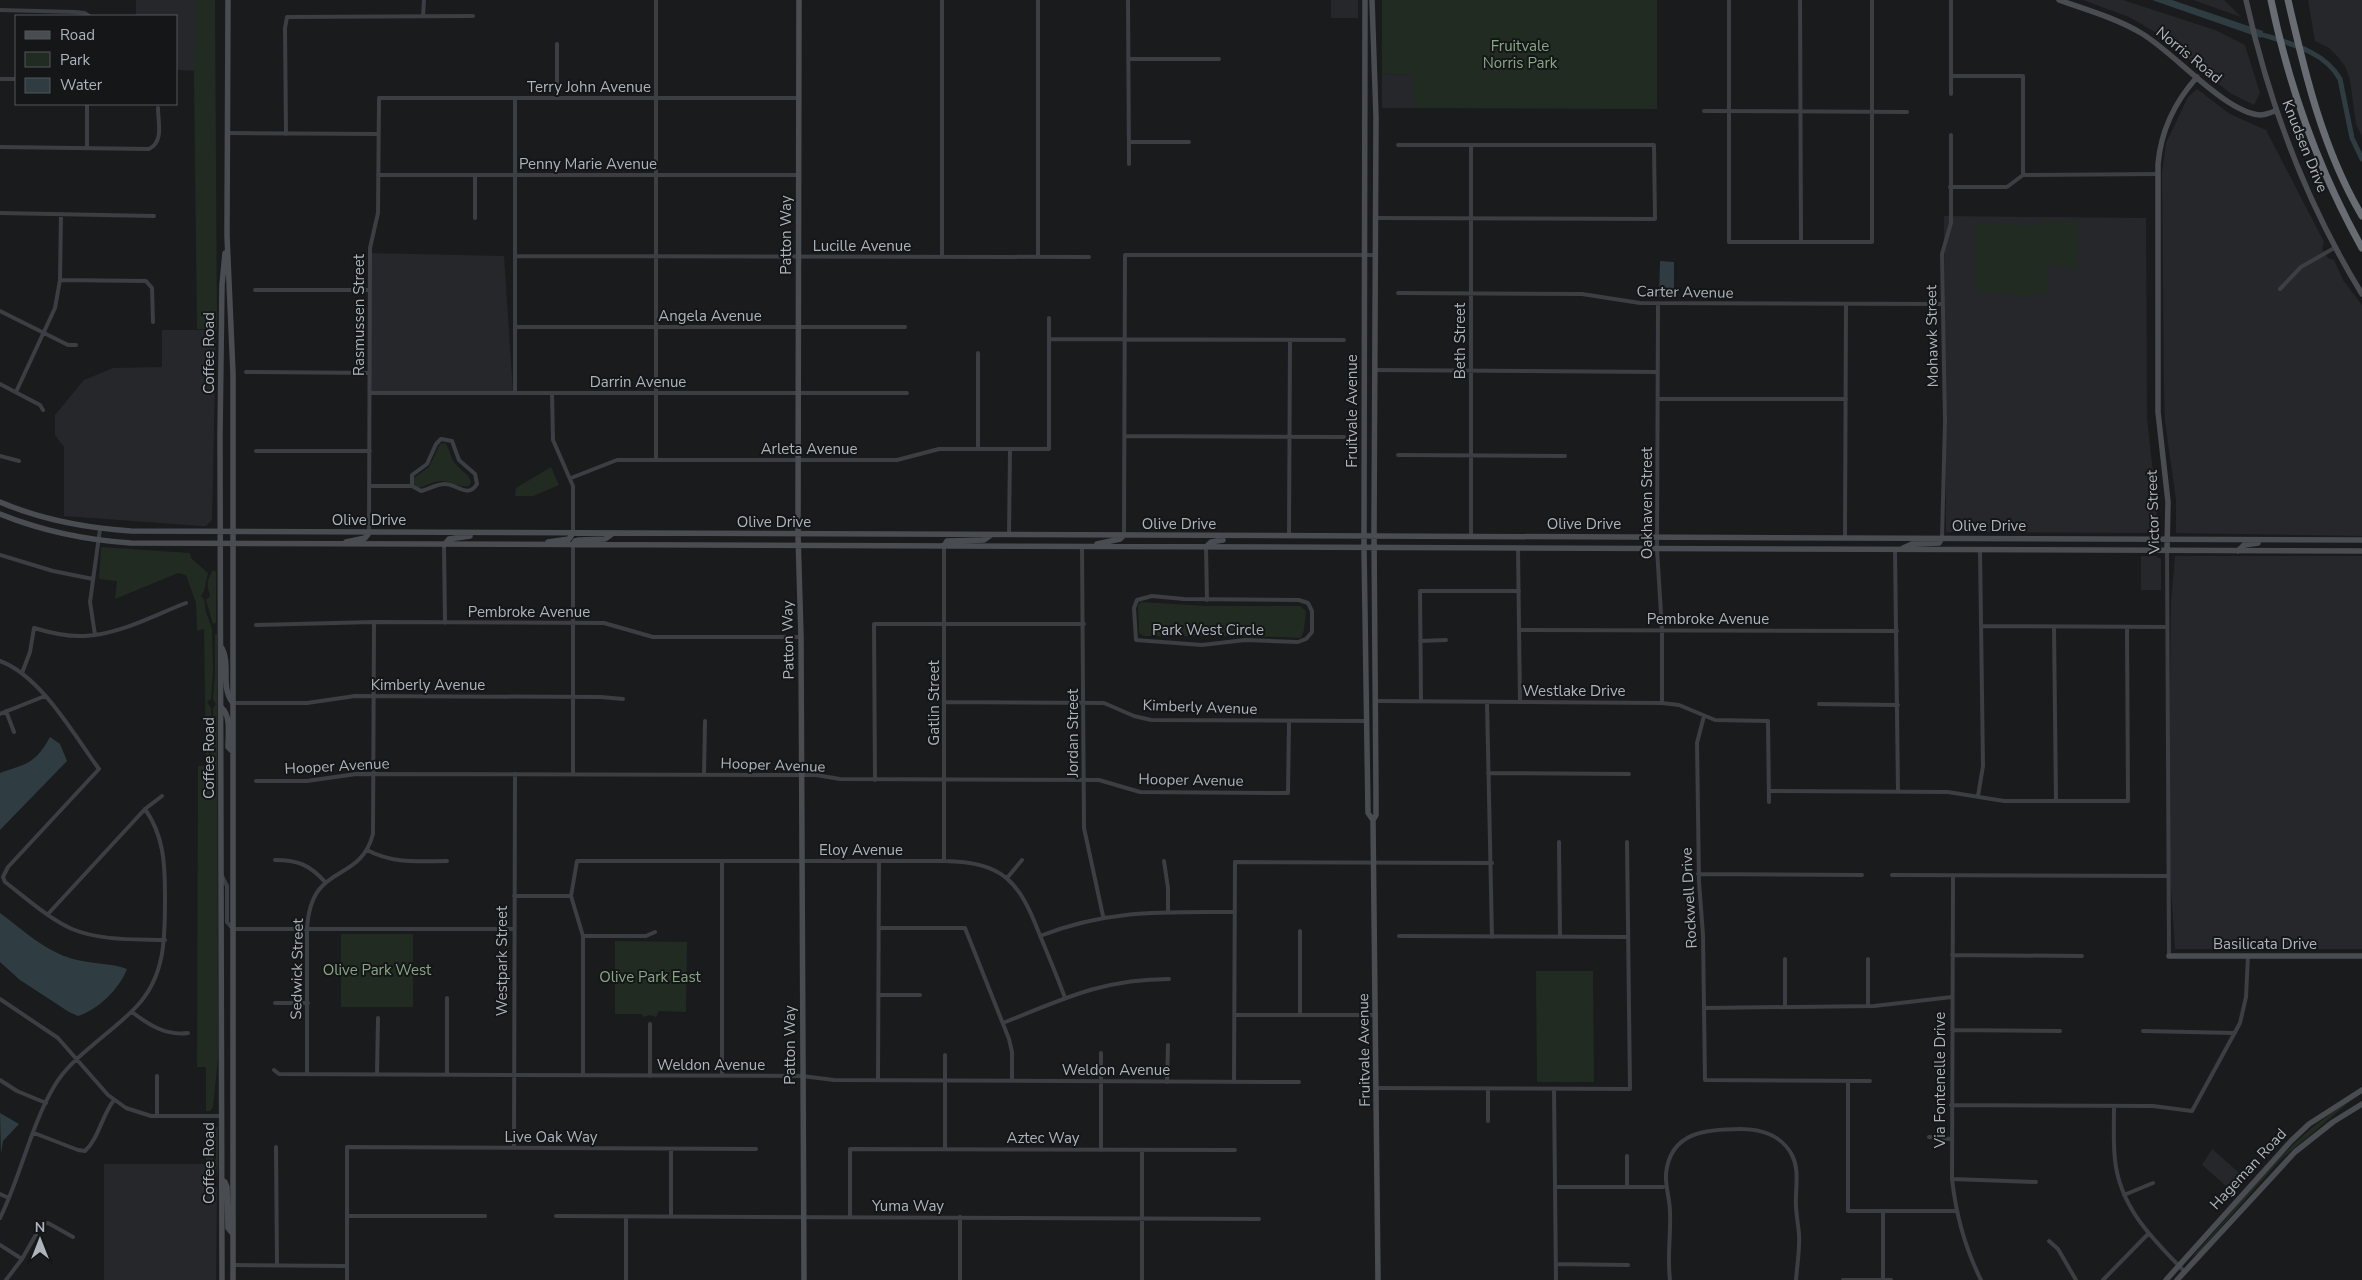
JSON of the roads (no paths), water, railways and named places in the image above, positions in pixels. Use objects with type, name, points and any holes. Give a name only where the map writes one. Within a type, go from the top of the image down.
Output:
[{"type":"highway","points":[[2271,0],[2284,56],[2312,144],[2362,248]]},
{"type":"highway","points":[[2288,0],[2302,62],[2329,145],[2344,182],[2362,216]]},
{"type":"main road","name":"Coffee Road","points":[[228,0],[227,236],[232,330],[233,1280]]},
{"type":"main road","name":"Patton Way","points":[[799,0],[798,546],[804,1280]]},
{"type":"main road","name":"Fruitvale Avenue","points":[[1365,0],[1364,548],[1368,813],[1373,820]]},
{"type":"main road","name":"Fruitvale Avenue","points":[[1372,0],[1375,91],[1374,548],[1376,701],[1376,814],[1373,820],[1378,1280]]},
{"type":"main road","name":"Norris Road","points":[[2060,0],[2076,3],[2140,32],[2164,48],[2216,93],[2243,108],[2259,114],[2275,112]]},
{"type":"main road","name":"Knudsen Drive","points":[[2246,0],[2275,112],[2298,170],[2336,248],[2362,294]]},
{"type":"main road","name":"Victor Street","points":[[2167,550],[2166,486],[2158,412],[2158,174],[2161,142],[2168,118],[2197,77]]},
{"type":"main road","points":[[1365,92],[1375,91]]},
{"type":"main road","name":"Coffee Road","points":[[222,1280],[222,708],[220,533],[222,285],[227,236]]},
{"type":"main road","name":"Olive Drive","points":[[0,502],[40,516],[100,529],[220,533],[1243,537],[1374,535],[2362,540]]},
{"type":"main road","name":"Olive Drive","points":[[0,514],[49,530],[98,540],[131,543],[2362,551]]},
{"type":"main road","points":[[331,544],[365,538],[369,533]]},
{"type":"main road","points":[[444,545],[449,539],[487,533]]},
{"type":"main road","points":[[531,545],[569,539],[573,534]]},
{"type":"main road","points":[[573,545],[575,541],[579,540],[605,540],[612,534]]},
{"type":"main road","points":[[944,546],[947,541],[984,540],[991,535]]},
{"type":"main road","points":[[1082,546],[1120,539],[1124,536]]},
{"type":"main road","points":[[1206,547],[1211,542],[1243,537]]},
{"type":"main road","points":[[1898,549],[1912,544],[1939,543],[1942,538]]},
{"type":"main road","points":[[2238,551],[2244,545],[2275,540]]},
{"type":"main road","points":[[221,646],[226,655],[228,698],[233,703]]},
{"type":"main road","points":[[222,708],[226,712],[228,747],[232,752]]},
{"type":"main road","points":[[1367,721],[1376,747]]},
{"type":"main road","name":"Basilicata Drive","points":[[2168,956],[2362,956]]},
{"type":"main road","name":"Hageman Road","points":[[2166,1280],[2291,1141],[2309,1124],[2362,1090]]},
{"type":"main road","name":"Hageman Road","points":[[2177,1280],[2294,1152],[2333,1122],[2362,1104]]},
{"type":"main road","points":[[222,1180],[227,1187],[228,1228],[233,1234]]},
{"type":"street","points":[[424,0],[424,16]]},
{"type":"street","points":[[656,0],[656,460]]},
{"type":"street","points":[[942,0],[942,257]]},
{"type":"street","points":[[1038,0],[1038,257]]},
{"type":"street","points":[[1128,0],[1128,164]]},
{"type":"street","points":[[1729,0],[1729,242],[1872,242],[1872,0]]},
{"type":"street","points":[[1800,0],[1800,242]]},
{"type":"street","points":[[1951,0],[1951,94]]},
{"type":"street","points":[[0,10],[75,12],[87,15]]},
{"type":"street","points":[[286,134],[285,28],[287,18],[473,16]]},
{"type":"street","points":[[557,44],[557,98]]},
{"type":"street","points":[[1128,59],[1220,58]]},
{"type":"street","points":[[1951,76],[2023,76],[2023,175]]},
{"type":"street","points":[[0,79],[15,79]]},
{"type":"street","name":"Terry John Avenue","points":[[378,98],[799,98]]},
{"type":"street","name":"Rasmussen Street","points":[[369,533],[370,248],[378,221],[378,98]]},
{"type":"street","points":[[515,98],[515,393]]},
{"type":"street","points":[[87,105],[87,148]]},
{"type":"street","points":[[0,147],[149,149],[156,146],[159,140],[158,108]]},
{"type":"street","points":[[1704,112],[1907,112]]},
{"type":"street","points":[[227,133],[378,134]]},
{"type":"street","name":"Mohawk Street","points":[[1942,538],[1945,422],[1942,254],[1951,224],[1951,135]]},
{"type":"street","points":[[1128,142],[1189,142]]},
{"type":"street","points":[[1375,218],[1654,219],[1654,145],[1398,145]]},
{"type":"street","name":"Beth Street","points":[[1471,145],[1471,536]]},
{"type":"street","points":[[1950,187],[2007,187],[2023,175],[2158,174]]},
{"type":"street","name":"Penny Marie Avenue","points":[[378,175],[799,175]]},
{"type":"street","points":[[475,175],[475,218]]},
{"type":"street","points":[[0,213],[154,216]]},
{"type":"street","points":[[16,392],[56,308],[60,280],[61,215]]},
{"type":"street","points":[[2280,289],[2301,267],[2336,248]]},
{"type":"street","points":[[1124,536],[1125,255],[1375,255]]},
{"type":"street","name":"Lucille Avenue","points":[[515,256],[1088,257]]},
{"type":"street","points":[[60,280],[138,279],[146,281],[152,288],[153,322]]},
{"type":"street","points":[[256,290],[370,290]]},
{"type":"street","name":"Carter Avenue","points":[[1398,293],[1587,294],[1628,302],[1658,304],[1942,304]]},
{"type":"street","name":"Oakhaven Street","points":[[1658,304],[1657,548],[1662,630],[1662,702]]},
{"type":"street","points":[[1845,538],[1846,304]]},
{"type":"street","points":[[0,311],[68,345],[76,344]]},
{"type":"street","points":[[1049,318],[1049,340],[1344,340]]},
{"type":"street","name":"Angela Avenue","points":[[515,327],[905,327]]},
{"type":"street","name":"Arleta Avenue","points":[[570,478],[610,462],[656,460],[896,460],[931,450],[1049,449],[1049,340]]},
{"type":"street","points":[[1289,536],[1290,340]]},
{"type":"street","points":[[978,353],[978,449]]},
{"type":"street","points":[[1374,370],[1658,372]]},
{"type":"street","points":[[246,372],[370,372]]},
{"type":"street","points":[[0,384],[40,405],[43,410]]},
{"type":"street","name":"Darrin Avenue","points":[[370,393],[906,393]]},
{"type":"street","points":[[552,393],[553,440],[570,478],[574,495],[573,534]]},
{"type":"street","points":[[1658,399],[1846,399]]},
{"type":"street","points":[[1125,436],[1344,437]]},
{"type":"street","points":[[370,486],[412,486],[422,491],[444,484],[466,491],[473,490],[477,481],[475,474],[459,460],[454,444],[445,439],[436,444],[427,464],[412,475],[412,486]]},
{"type":"street","points":[[1009,535],[1010,449]]},
{"type":"street","points":[[256,451],[370,451]]},
{"type":"street","points":[[1398,455],[1565,456]]},
{"type":"street","points":[[0,456],[19,461]]},
{"type":"street","points":[[95,635],[90,602],[100,529]]},
{"type":"street","points":[[444,545],[445,623]]},
{"type":"street","points":[[573,545],[573,774]]},
{"type":"street","name":"Gatlin Street","points":[[944,546],[946,624],[944,861]]},
{"type":"street","name":"Jordan Street","points":[[1082,546],[1084,835],[1103,916]]},
{"type":"street","points":[[1206,547],[1207,600]]},
{"type":"street","points":[[1518,548],[1520,702]]},
{"type":"street","points":[[1898,549],[1898,792]]},
{"type":"street","points":[[1978,796],[1983,772],[1980,550]]},
{"type":"street","name":"Victor Street","points":[[2167,550],[2168,956]]},
{"type":"street","points":[[0,555],[53,571],[93,578]]},
{"type":"street","points":[[1421,701],[1420,591],[1519,591]]},
{"type":"street","name":"Park West Circle","points":[[1152,596],[1207,600],[1299,600],[1308,604],[1312,611],[1312,632],[1306,639],[1298,642],[1245,640],[1202,645],[1136,640],[1134,608],[1136,600],[1152,596]]},
{"type":"street","points":[[22,673],[30,652],[34,628],[62,635],[95,635],[114,631],[186,603]]},
{"type":"street","name":"Pembroke Avenue","points":[[256,625],[374,622],[574,623],[613,624],[653,637],[800,637]]},
{"type":"street","name":"Sedwick Street","points":[[307,1074],[307,929],[312,901],[325,882],[353,866],[367,850],[374,827],[374,622]]},
{"type":"street","points":[[875,780],[874,624],[1084,624]]},
{"type":"street","points":[[1982,626],[2167,627]]},
{"type":"street","points":[[2054,627],[2056,801]]},
{"type":"street","points":[[1769,802],[1769,791],[1956,792],[2004,801],[2128,801],[2127,627]]},
{"type":"street","name":"Pembroke Avenue","points":[[1520,630],[1897,631]]},
{"type":"street","points":[[1420,641],[1446,640]]},
{"type":"street","points":[[0,661],[22,673],[45,696],[99,769],[8,868],[3,877],[5,882],[48,914],[72,929],[93,936],[165,940]]},
{"type":"street","points":[[0,714],[45,696]]},
{"type":"street","name":"Kimberly Avenue","points":[[233,703],[306,703],[374,696],[573,696],[623,699]]},
{"type":"street","name":"Westlake Drive","points":[[1376,701],[1662,702],[1679,705],[1704,716],[1724,721],[1768,721],[1769,791]]},
{"type":"street","name":"Kimberly Avenue","points":[[945,702],[1084,702],[1112,705],[1134,716],[1151,720],[1367,721]]},
{"type":"street","points":[[1487,702],[1492,863],[1492,937]]},
{"type":"street","points":[[1819,704],[1898,705]]},
{"type":"street","points":[[6,711],[14,732]]},
{"type":"street","name":"Rockwell Drive","points":[[1704,716],[1697,743],[1698,874],[1703,935],[1704,1080],[1848,1081]]},
{"type":"street","points":[[704,775],[705,721]]},
{"type":"street","name":"Hooper Avenue","points":[[256,781],[307,781],[349,775],[374,774],[801,775],[875,780],[1084,780],[1107,782],[1140,792],[1288,793],[1289,721]]},
{"type":"street","points":[[1488,773],[1629,774]]},
{"type":"street","name":"Westpark Street","points":[[514,1148],[512,1075],[515,774]]},
{"type":"street","points":[[48,914],[146,809],[162,796]]},
{"type":"street","points":[[0,1218],[46,1103],[56,1083],[77,1059],[132,1012],[146,996],[156,976],[165,940],[164,853],[158,831],[146,809]]},
{"type":"street","points":[[1559,842],[1560,937]]},
{"type":"street","points":[[1376,1088],[1630,1089],[1627,842]]},
{"type":"street","points":[[367,850],[382,858],[397,861],[447,862]]},
{"type":"street","points":[[275,860],[302,863],[315,871],[325,882]]},
{"type":"street","points":[[1007,878],[1022,860]]},
{"type":"street","name":"Eloy Avenue","points":[[571,896],[577,861],[944,861],[981,864],[1007,878],[1023,896],[1065,998]]},
{"type":"street","points":[[722,861],[722,1076]]},
{"type":"street","points":[[878,1080],[879,861]]},
{"type":"street","points":[[1164,861],[1168,888],[1168,912]]},
{"type":"street","points":[[1234,1082],[1235,862],[1492,863]]},
{"type":"street","points":[[1698,874],[1862,875]]},
{"type":"street","points":[[222,875],[227,886],[227,922],[232,929],[514,930]]},
{"type":"street","points":[[1892,875],[2168,876]]},
{"type":"street","name":"Via Fontenelle Drive","points":[[1953,875],[1952,1179],[1957,1211],[1968,1252],[1981,1280]]},
{"type":"street","points":[[514,896],[571,896],[583,936],[582,1075]]},
{"type":"street","points":[[1040,936],[1069,925],[1103,916],[1168,912],[1235,912]]},
{"type":"street","points":[[879,928],[965,928],[1011,1045],[1012,1081]]},
{"type":"street","points":[[1300,931],[1300,1015]]},
{"type":"street","points":[[583,936],[646,936],[655,932]]},
{"type":"street","points":[[1399,936],[1628,938]]},
{"type":"street","points":[[1952,955],[2082,956]]},
{"type":"street","points":[[1952,1105],[2160,1106],[2192,1112],[2235,1033],[2246,997],[2248,956]]},
{"type":"street","points":[[1785,959],[1785,1006]]},
{"type":"street","points":[[1868,959],[1868,1006]]},
{"type":"street","points":[[1003,1023],[1065,998],[1115,983],[1169,979]]},
{"type":"street","points":[[879,995],[920,995]]},
{"type":"street","points":[[1704,1008],[1868,1006],[1952,997]]},
{"type":"street","points":[[446,1075],[447,998]]},
{"type":"street","points":[[0,999],[53,1035],[114,1100],[134,1112],[158,1116],[221,1116]]},
{"type":"street","points":[[275,1003],[308,1003]]},
{"type":"street","points":[[132,1012],[151,1025],[170,1033],[188,1033]]},
{"type":"street","points":[[1235,1015],[1376,1015]]},
{"type":"street","points":[[378,1018],[378,1074]]},
{"type":"street","points":[[650,1024],[650,1076]]},
{"type":"street","points":[[1952,1030],[2060,1031]]},
{"type":"street","points":[[2143,1031],[2235,1033]]},
{"type":"street","points":[[1167,1082],[1168,1045]]},
{"type":"street","points":[[1101,1150],[1102,1053]]},
{"type":"street","points":[[945,1149],[946,1055]]},
{"type":"street","name":"Weldon Avenue","points":[[274,1070],[279,1074],[802,1076],[834,1080],[1300,1082]]},
{"type":"street","points":[[157,1076],[158,1116]]},
{"type":"street","points":[[0,1080],[17,1091],[46,1103]]},
{"type":"street","points":[[1870,1081],[1848,1081],[1848,1211],[1957,1211]]},
{"type":"street","points":[[1488,1089],[1488,1121]]},
{"type":"street","points":[[1554,1089],[1556,1280]]},
{"type":"street","points":[[34,1133],[85,1151],[90,1146],[102,1119],[114,1100]]},
{"type":"street","points":[[2114,1106],[2115,1161],[2124,1195],[2134,1215],[2148,1234],[2185,1272]]},
{"type":"street","points":[[1670,1280],[1668,1258],[1670,1212],[1666,1175],[1673,1152],[1690,1136],[1701,1131],[1749,1129],[1762,1130],[1775,1136],[1785,1145],[1792,1156],[1796,1169],[1796,1210],[1799,1235],[1796,1280]]},
{"type":"street","points":[[1929,1136],[1951,1139]]},
{"type":"street","points":[[276,1147],[277,1265]]},
{"type":"street","name":"Live Oak Way","points":[[347,1216],[347,1147],[756,1149]]},
{"type":"street","name":"Aztec Way","points":[[850,1216],[850,1148],[1235,1150]]},
{"type":"street","points":[[671,1149],[671,1217]]},
{"type":"street","points":[[1142,1150],[1142,1280]]},
{"type":"street","points":[[1626,1156],[1627,1187]]},
{"type":"street","points":[[1952,1179],[2036,1182]]},
{"type":"street","points":[[2124,1195],[2153,1184]]},
{"type":"street","points":[[1555,1186],[1663,1187]]},
{"type":"street","points":[[0,1194],[9,1198]]},
{"type":"street","points":[[1883,1211],[1883,1280]]},
{"type":"street","points":[[346,1280],[347,1216],[485,1216]]},
{"type":"street","name":"Yuma Way","points":[[556,1216],[1259,1218]]},
{"type":"street","points":[[626,1217],[626,1280]]},
{"type":"street","points":[[960,1217],[960,1280]]},
{"type":"street","points":[[6,1280],[22,1259],[42,1224],[48,1223],[73,1236]]},
{"type":"street","points":[[2103,1280],[2148,1234]]},
{"type":"street","points":[[2049,1241],[2058,1249],[2076,1280]]},
{"type":"street","points":[[0,1245],[22,1259]]},
{"type":"street","points":[[1556,1264],[1628,1265]]},
{"type":"street","points":[[233,1265],[347,1266]]},
{"type":"street","points":[[1843,1279],[1891,1280]]},
{"type":"water","points":[[2152,0],[2172,0],[2263,31],[2261,38]]},
{"type":"water","points":[[1660,261],[1674,262],[1674,296],[1659,297]]},
{"type":"water","points":[[50,737],[60,744],[67,761],[0,830],[0,773],[18,767],[35,758]]},
{"type":"water","points":[[0,913],[53,951],[80,961],[127,969],[124,976],[114,991],[93,1009],[78,1016],[69,1012],[20,980],[0,962]]},
{"type":"water","points":[[0,1113],[19,1124],[3,1141],[1,1154]]},
{"type":"waterway","points":[[2257,33],[2292,44],[2315,54],[2333,69],[2340,79],[2352,138],[2362,159]]},
{"type":"park label","name":"Fruitvale Norris Park","points":[[1520,54]]},
{"type":"park label","name":"Olive Park West","points":[[377,970]]},
{"type":"park label","name":"Olive Park East","points":[[650,977]]}]
